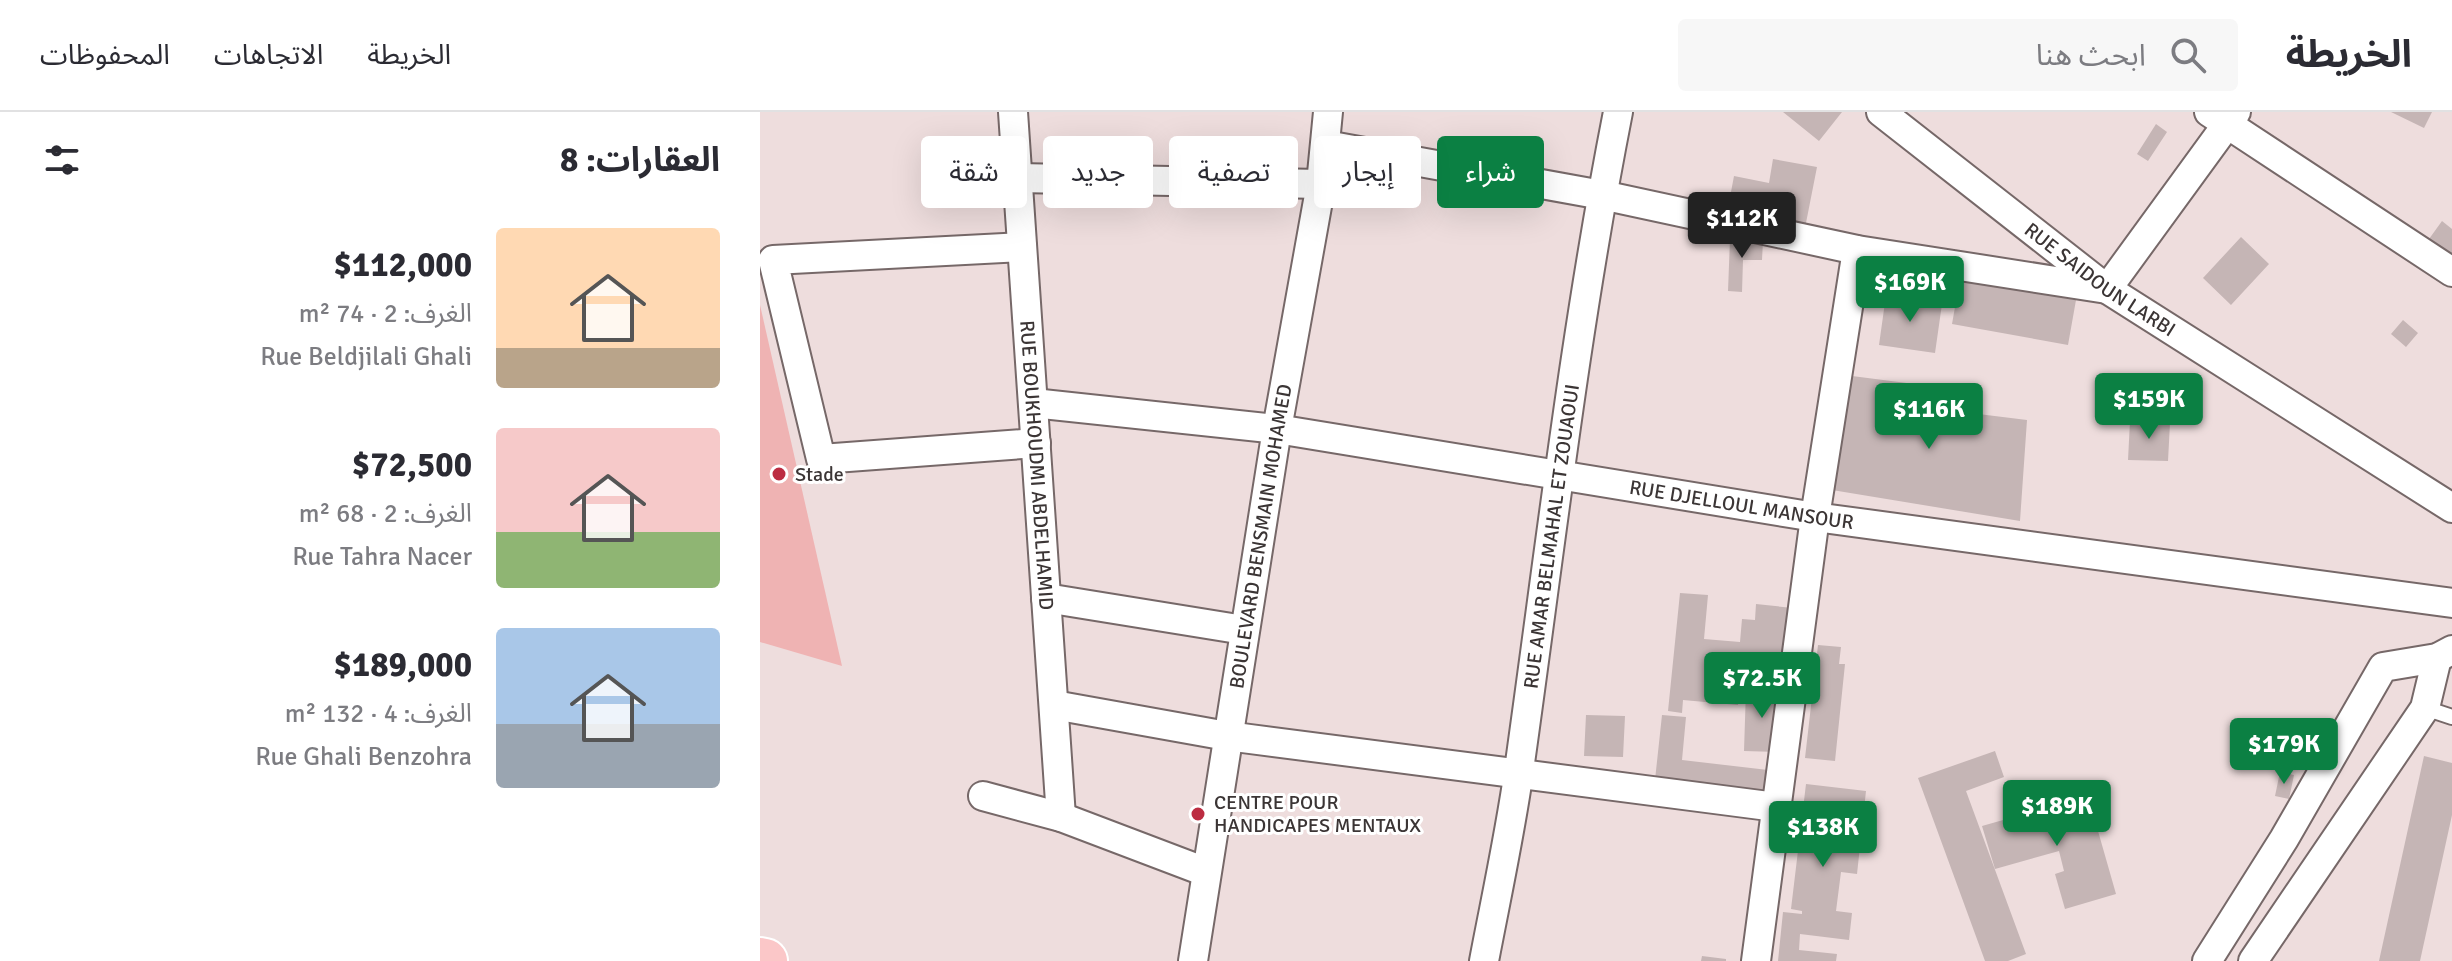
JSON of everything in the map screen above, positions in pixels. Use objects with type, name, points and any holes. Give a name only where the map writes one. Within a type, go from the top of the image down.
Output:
[{"type":"street","name":"RUE BOUKHOUDMI ABDELHAMID","points":[[1013,112],[1015,136]]},
{"type":"street","name":"BOULEVARD BENSMAIN MOHAMED","points":[[1327,136],[1328,112]]},
{"type":"street","name":"RUE AMAR BELMAHAL ET ZOUAOUI","points":[[1484,961],[1518,774],[1558,474],[1618,112]]},
{"type":"street","name":"RUE SAIDOUN LARBI","points":[[1881,112],[2107,289],[2452,508]]},
{"type":"street","points":[[1421,162],[1602,195],[1857,250],[2107,289],[2224,116],[2452,272]]},
{"type":"street","points":[[1027,178],[1314,184]]},
{"type":"street","name":"RUE BOUKHOUDMI ABDELHAMID","points":[[1020,208],[1061,817]]},
{"type":"street","name":"BOULEVARD BENSMAIN MOHAMED","points":[[1193,961],[1277,429],[1317,208]]},
{"type":"street","points":[[1022,247],[773,260],[821,459],[1036,443]]},
{"type":"street","points":[[1756,961],[1815,517],[1857,250]]},
{"type":"street","name":"RUE DJELLOUL MANSOUR","points":[[1033,403],[1277,429],[1815,517],[2452,603]]},
{"type":"street","points":[[1046,598],[1244,630]]},
{"type":"street","points":[[2253,961],[2425,708],[2444,654]]},
{"type":"street","points":[[2207,961],[2284,839],[2383,667],[2444,654]]},
{"type":"street","points":[[1054,705],[1227,736],[1776,807]]},
{"type":"street","points":[[983,796],[1061,817],[1206,872]]},
{"type":"lane","points":[[2425,708],[2452,717]]},
{"type":"shaded area","name":"Stade","points":[[760,305],[842,666],[760,642]]},
{"type":"building","points":[[1783,112],[1842,112],[1819,141]]},
{"type":"building","points":[[2391,112],[2432,112],[2424,128]]},
{"type":"building","points":[[2156,124],[2167,132],[2148,161],[2137,154]]},
{"type":"building","points":[[1773,159],[1817,167],[1805,228],[1727,213],[1734,176],[1769,183]]},
{"type":"building","points":[[2442,221],[2452,229],[2452,256],[2429,239]]},
{"type":"building","points":[[2241,237],[2269,264],[2231,305],[2203,278]]},
{"type":"building","points":[[1730,239],[1763,241],[1762,260],[1743,260],[1742,292],[1728,291]]},
{"type":"building","points":[[1960,279],[2076,300],[2068,345],[1952,324]]},
{"type":"building","points":[[1886,295],[1942,304],[1935,353],[1879,345]]},
{"type":"building","points":[[2403,320],[2418,333],[2406,347],[2391,334]]},
{"type":"building","points":[[1852,376],[1930,386],[1946,410],[2027,420],[2020,521],[1832,490]]},
{"type":"building","points":[[2130,421],[2170,423],[2168,461],[2128,460]]},
{"type":"building","points":[[1680,593],[1708,595],[1704,639],[1740,642],[1742,619],[1755,620],[1756,604],[1793,608],[1786,690],[1740,685],[1738,705],[1683,700],[1682,713],[1668,711]]},
{"type":"building","points":[[1818,645],[1841,647],[1839,664],[1845,664],[1835,761],[1805,758]]},
{"type":"building","points":[[1746,689],[1780,690],[1778,752],[1744,751]]},
{"type":"building","points":[[1586,715],[1625,716],[1623,757],[1584,756]]},
{"type":"building","points":[[1662,715],[1686,717],[1682,760],[1768,770],[1765,795],[1655,780]]},
{"type":"building","points":[[1995,751],[2004,777],[1966,791],[2026,954],[2008,961],[1985,961],[1918,778]]},
{"type":"building","points":[[2424,756],[2452,763],[2452,815],[2420,961],[2379,961]]},
{"type":"building","points":[[2280,772],[2294,775],[2289,799],[2275,796]]},
{"type":"building","points":[[1806,784],[1866,791],[1857,874],[1841,872],[1836,911],[1852,913],[1849,940],[1800,934],[1799,950],[1837,954],[1836,961],[1778,961],[1783,912],[1802,914],[1802,911],[1791,909]]},
{"type":"building","points":[[2088,796],[2116,894],[2065,909],[2055,874],[2064,871],[2059,851],[1995,869],[1982,826]]},
{"type":"building","points":[[1702,956],[1726,959],[1726,961],[1701,961]]},
{"type":"place","name":"Stade","points":[[779,474]]},
{"type":"place","name":"CENTRE POUR HANDICAPES MENTAUX","points":[[1198,814]]}]
